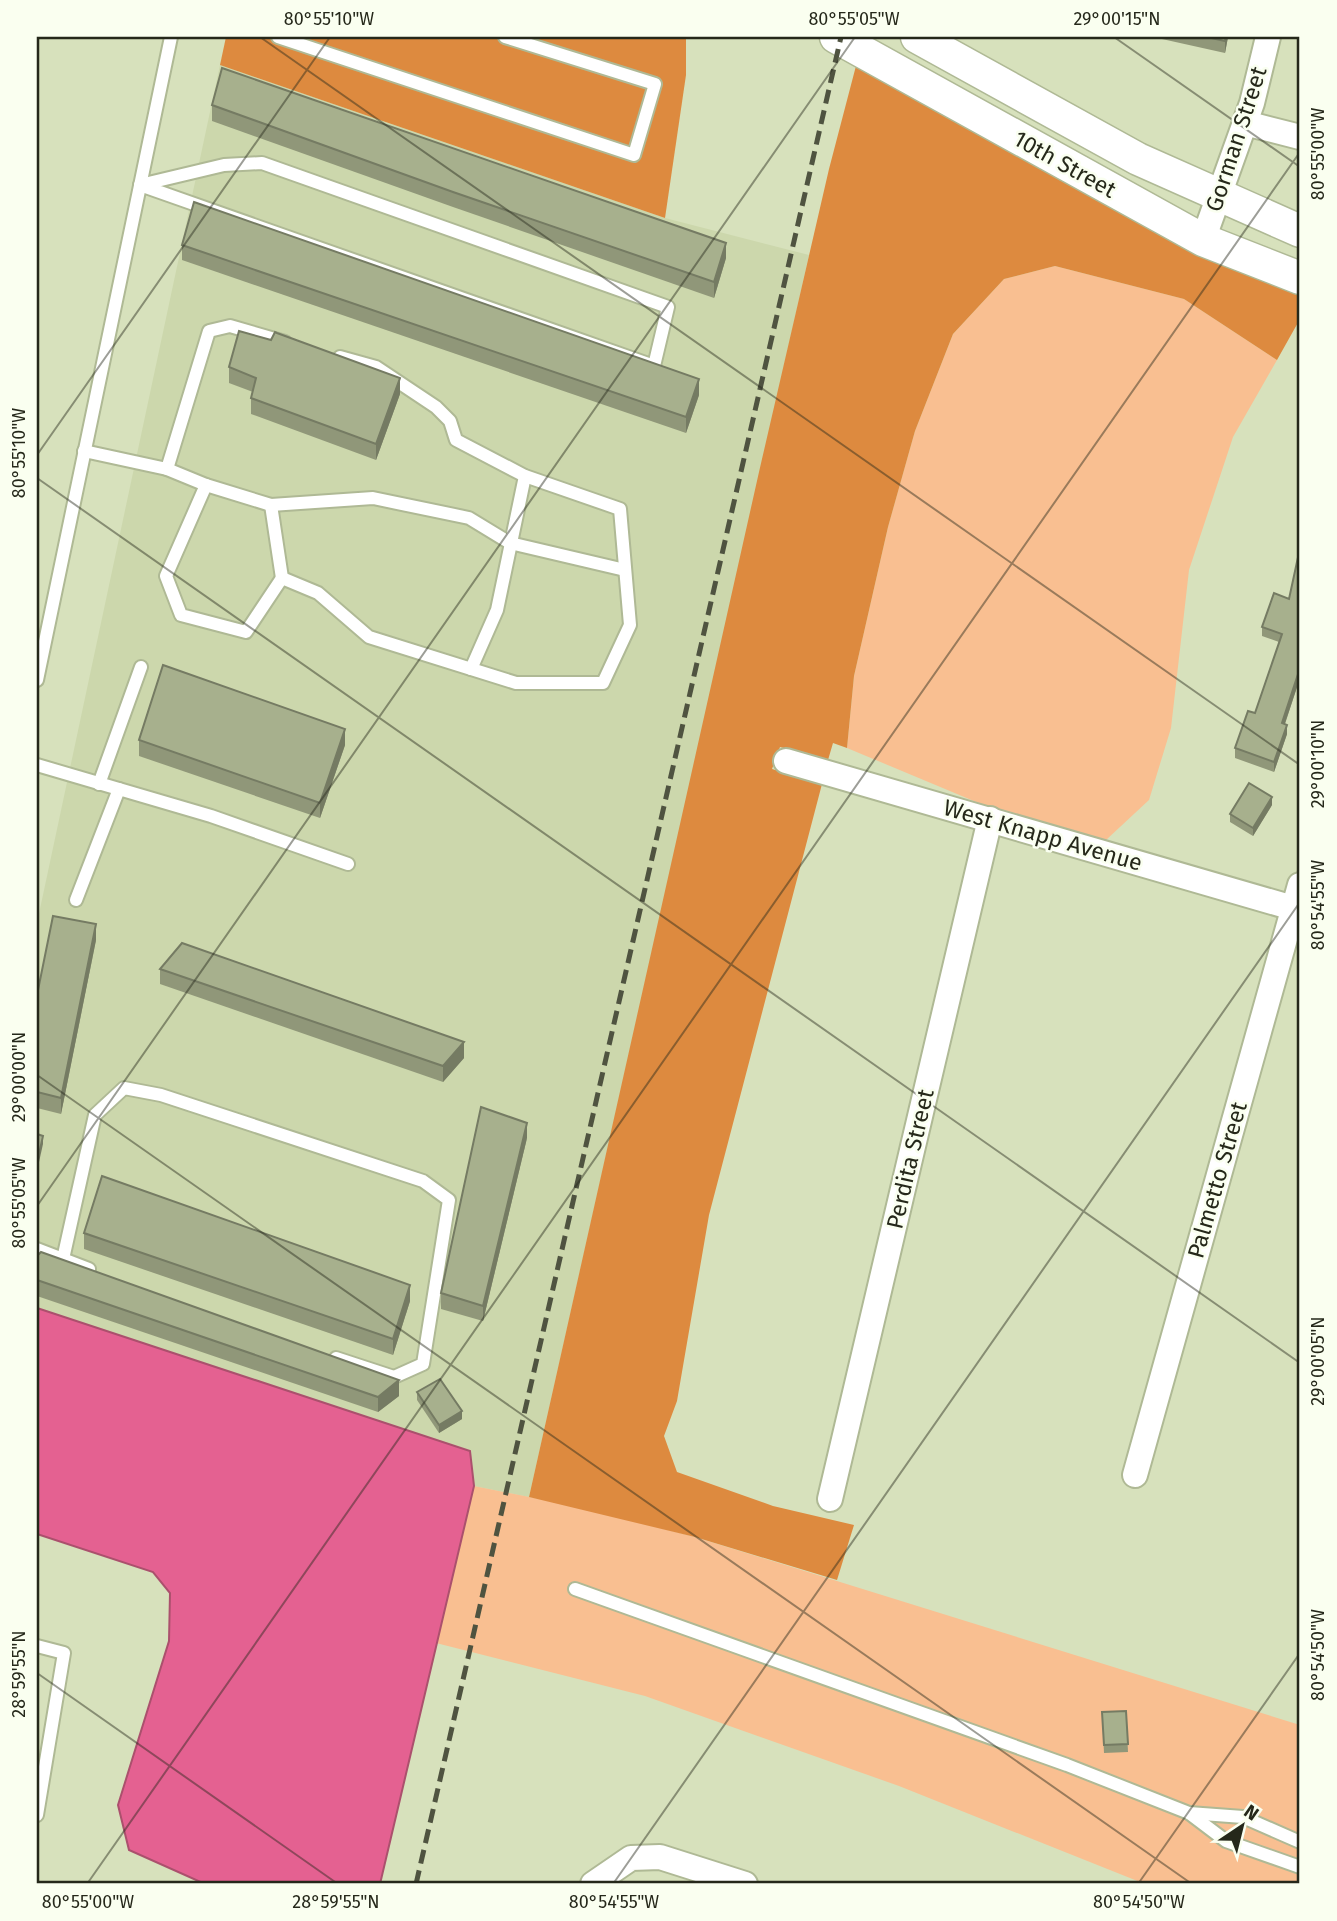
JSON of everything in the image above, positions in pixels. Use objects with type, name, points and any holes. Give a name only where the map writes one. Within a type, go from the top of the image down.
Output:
[{"type":"street","name":"10th Street","points":[[836,37],[1203,240],[1300,278]]},
{"type":"street","name":"Gorman Street","points":[[1203,240],[1245,123],[1268,37]]},
{"type":"street","name":"10th Street","points":[[927,43],[1138,159],[1300,231]]},
{"type":"street","points":[[919,82],[927,43]]},
{"type":"street","points":[[1245,123],[1300,137]]},
{"type":"street","name":"West Knapp Avenue","points":[[786,761],[990,819],[1298,901]]},
{"type":"street","name":"Perdita Street","points":[[830,1499],[990,819]]},
{"type":"street","name":"Palmetto Street","points":[[1135,1475],[1298,901]]},
{"type":"street","points":[[593,1884],[631,1858],[660,1857],[746,1884]]},
{"type":"lane","points":[[37,680],[171,37]]},
{"type":"lane","points":[[278,37],[296,40],[634,155],[655,84],[505,37]]},
{"type":"lane","points":[[262,163],[668,307],[654,366],[140,185],[224,165],[262,163]]},
{"type":"lane","points":[[167,469],[209,331],[230,326],[296,345]]},
{"type":"lane","points":[[282,578],[318,593],[369,636],[516,683],[603,684],[630,625],[620,509],[525,476],[456,440],[450,421],[436,407],[376,367],[323,352]]},
{"type":"lane","points":[[84,451],[167,469],[206,485],[271,505],[373,498],[469,518],[510,543],[625,570]]},
{"type":"lane","points":[[471,669],[497,610],[525,476]]},
{"type":"lane","points":[[206,485],[166,576],[181,615],[246,632],[282,578],[271,505]]},
{"type":"lane","points":[[99,783],[141,667]]},
{"type":"lane","points":[[37,765],[211,816],[348,864]]},
{"type":"lane","points":[[76,900],[119,789]]},
{"type":"lane","points":[[63,1259],[95,1115],[124,1088],[161,1095],[423,1181],[449,1200],[423,1364],[394,1377],[329,1355]]},
{"type":"lane","points":[[37,1249],[100,1274]]},
{"type":"lane","points":[[575,1589],[891,1700],[1189,1813],[1226,1841],[1300,1867]]},
{"type":"lane","points":[[37,1646],[64,1653],[37,1815]]},
{"type":"lane","points":[[1189,1813],[1244,1817],[1300,1842]]},
{"type":"shaded area","points":[[226,37],[686,37],[686,75],[665,218],[220,65]]},
{"type":"shaded area","points":[[857,62],[1300,291],[1300,319],[1277,360],[1184,299],[1055,266],[1004,279],[953,334],[915,431],[888,527],[854,676],[847,748],[833,743],[828,760],[780,747],[772,769],[822,784],[709,1215],[677,1401],[664,1436],[677,1472],[773,1506],[854,1525],[837,1580],[695,1537],[529,1497],[759,472],[829,169]]},
{"type":"shaded area","points":[[220,65],[665,218],[809,255],[529,1497],[474,1486],[470,1451],[37,1308],[37,923]]},
{"type":"shaded area","points":[[1055,266],[1184,299],[1277,360],[1233,437],[1189,570],[1171,728],[1149,800],[1106,840],[981,804],[847,748],[854,676],[888,527],[915,431],[953,334],[1004,279]]},
{"type":"shaded area","points":[[37,1308],[470,1451],[474,1486],[380,1884],[205,1884],[129,1850],[118,1805],[169,1641],[170,1593],[153,1572],[37,1534]]},
{"type":"shaded area","points":[[474,1486],[580,1507],[695,1537],[1300,1725],[1300,1884],[1145,1884],[899,1786],[645,1696],[436,1643]]},
{"type":"building","points":[[1207,37],[1226,37],[1225,41]]},
{"type":"building","points":[[222,68],[726,243],[714,282],[212,105]]},
{"type":"building","points":[[194,202],[699,379],[686,417],[182,245]]},
{"type":"building","points":[[239,331],[271,340],[275,332],[400,378],[376,444],[251,398],[256,378],[229,367]]},
{"type":"building","points":[[1300,548],[1300,668],[1282,723],[1287,725],[1274,762],[1235,748],[1248,711],[1255,713],[1282,634],[1262,627],[1274,593],[1289,599]]},
{"type":"building","points":[[163,665],[345,729],[320,803],[139,740]]},
{"type":"building","points":[[1249,783],[1272,797],[1253,828],[1230,814]]},
{"type":"building","points":[[53,916],[96,924],[61,1098],[37,1092],[37,995]]},
{"type":"building","points":[[182,943],[464,1042],[443,1066],[160,969]]},
{"type":"building","points":[[481,1107],[527,1123],[483,1306],[441,1293]]},
{"type":"building","points":[[37,1134],[43,1136],[37,1163]]},
{"type":"building","points":[[102,1176],[410,1285],[393,1339],[84,1233]]},
{"type":"building","points":[[41,1252],[399,1380],[378,1397],[37,1280],[37,1256]]},
{"type":"building","points":[[440,1379],[462,1411],[439,1425],[417,1392]]},
{"type":"building","points":[[1126,1711],[1128,1744],[1104,1745],[1102,1712]]},
{"type":"railway","points":[[416,1884],[841,37]]}]
